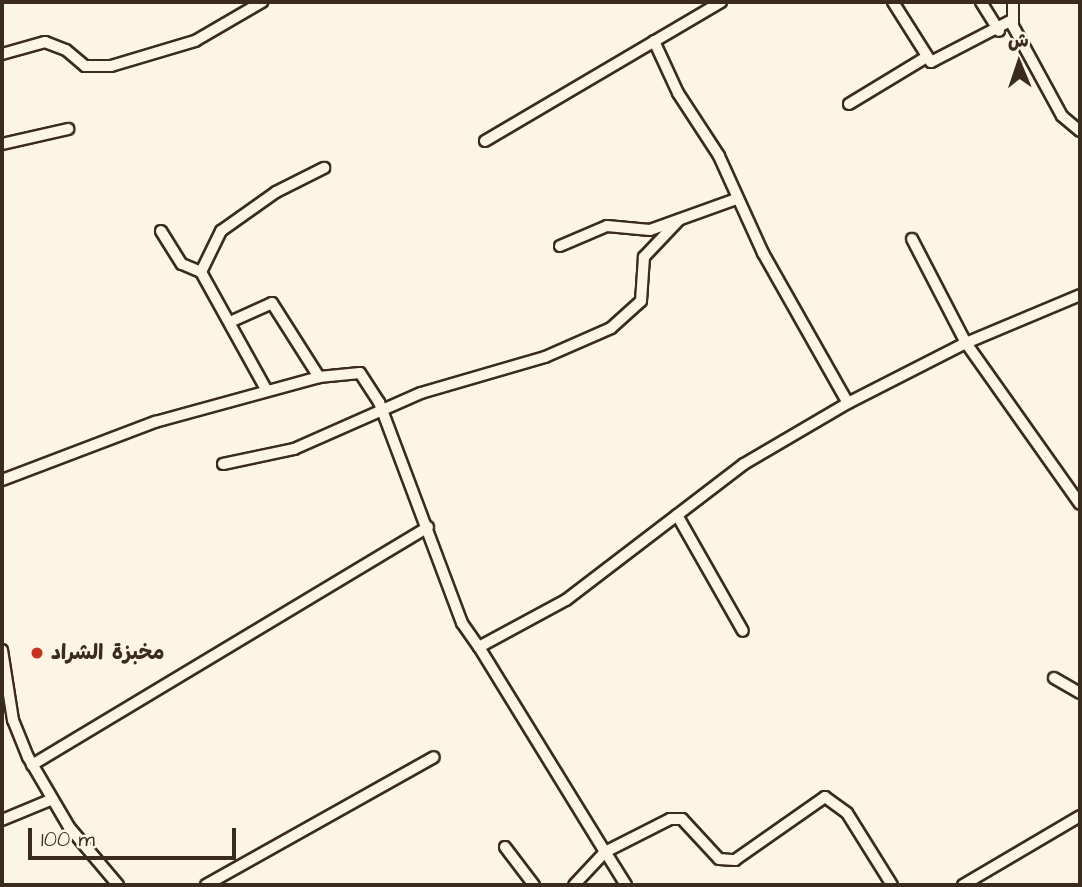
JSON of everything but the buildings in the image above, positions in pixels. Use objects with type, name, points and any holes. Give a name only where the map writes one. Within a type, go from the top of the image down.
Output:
[{"type":"street","points":[[2,54],[45,43],[65,50],[85,66],[111,66],[195,41],[262,2]]},
{"type":"street","points":[[485,141],[721,2]]},
{"type":"street","points":[[893,2],[925,58],[938,62],[999,31],[1012,20]]},
{"type":"street","points":[[981,2],[999,31]]},
{"type":"street","points":[[1013,2],[1012,20],[1062,116],[1080,131]]},
{"type":"street","points":[[654,41],[678,93],[719,156],[736,199],[848,403]]},
{"type":"street","points":[[849,104],[925,58]]},
{"type":"street","points":[[2,144],[68,129]]},
{"type":"street","points":[[201,272],[221,231],[276,192],[324,168]]},
{"type":"street","points":[[560,246],[607,226],[639,232],[736,199]]},
{"type":"street","points":[[223,464],[294,449],[421,393],[545,357],[611,328],[641,301],[644,257],[679,220]]},
{"type":"street","points":[[161,231],[182,264],[201,272],[267,391]]},
{"type":"street","points":[[912,239],[965,344],[1080,504]]},
{"type":"street","points":[[479,647],[566,600],[744,464],[848,403],[965,344],[1080,295]]},
{"type":"street","points":[[230,322],[272,303],[319,377]]},
{"type":"street","points":[[2,480],[155,422],[319,377],[360,373],[383,411],[462,623],[626,885]]},
{"type":"street","points":[[677,515],[743,631]]},
{"type":"street","points":[[32,765],[428,527]]},
{"type":"street","points":[[2,650],[13,720],[32,765],[50,800],[118,885]]},
{"type":"street","points":[[1054,678],[1080,693]]},
{"type":"street","points":[[206,885],[434,757]]},
{"type":"street","points":[[574,885],[605,852],[676,817],[712,854],[735,860],[805,808],[830,798],[847,813],[892,885]]},
{"type":"street","points":[[2,820],[50,800]]},
{"type":"street","points":[[963,885],[1080,816]]},
{"type":"street","points":[[505,847],[534,885]]},
{"type":"place","name":"مخبزة الشراد","points":[[37,653]]}]
